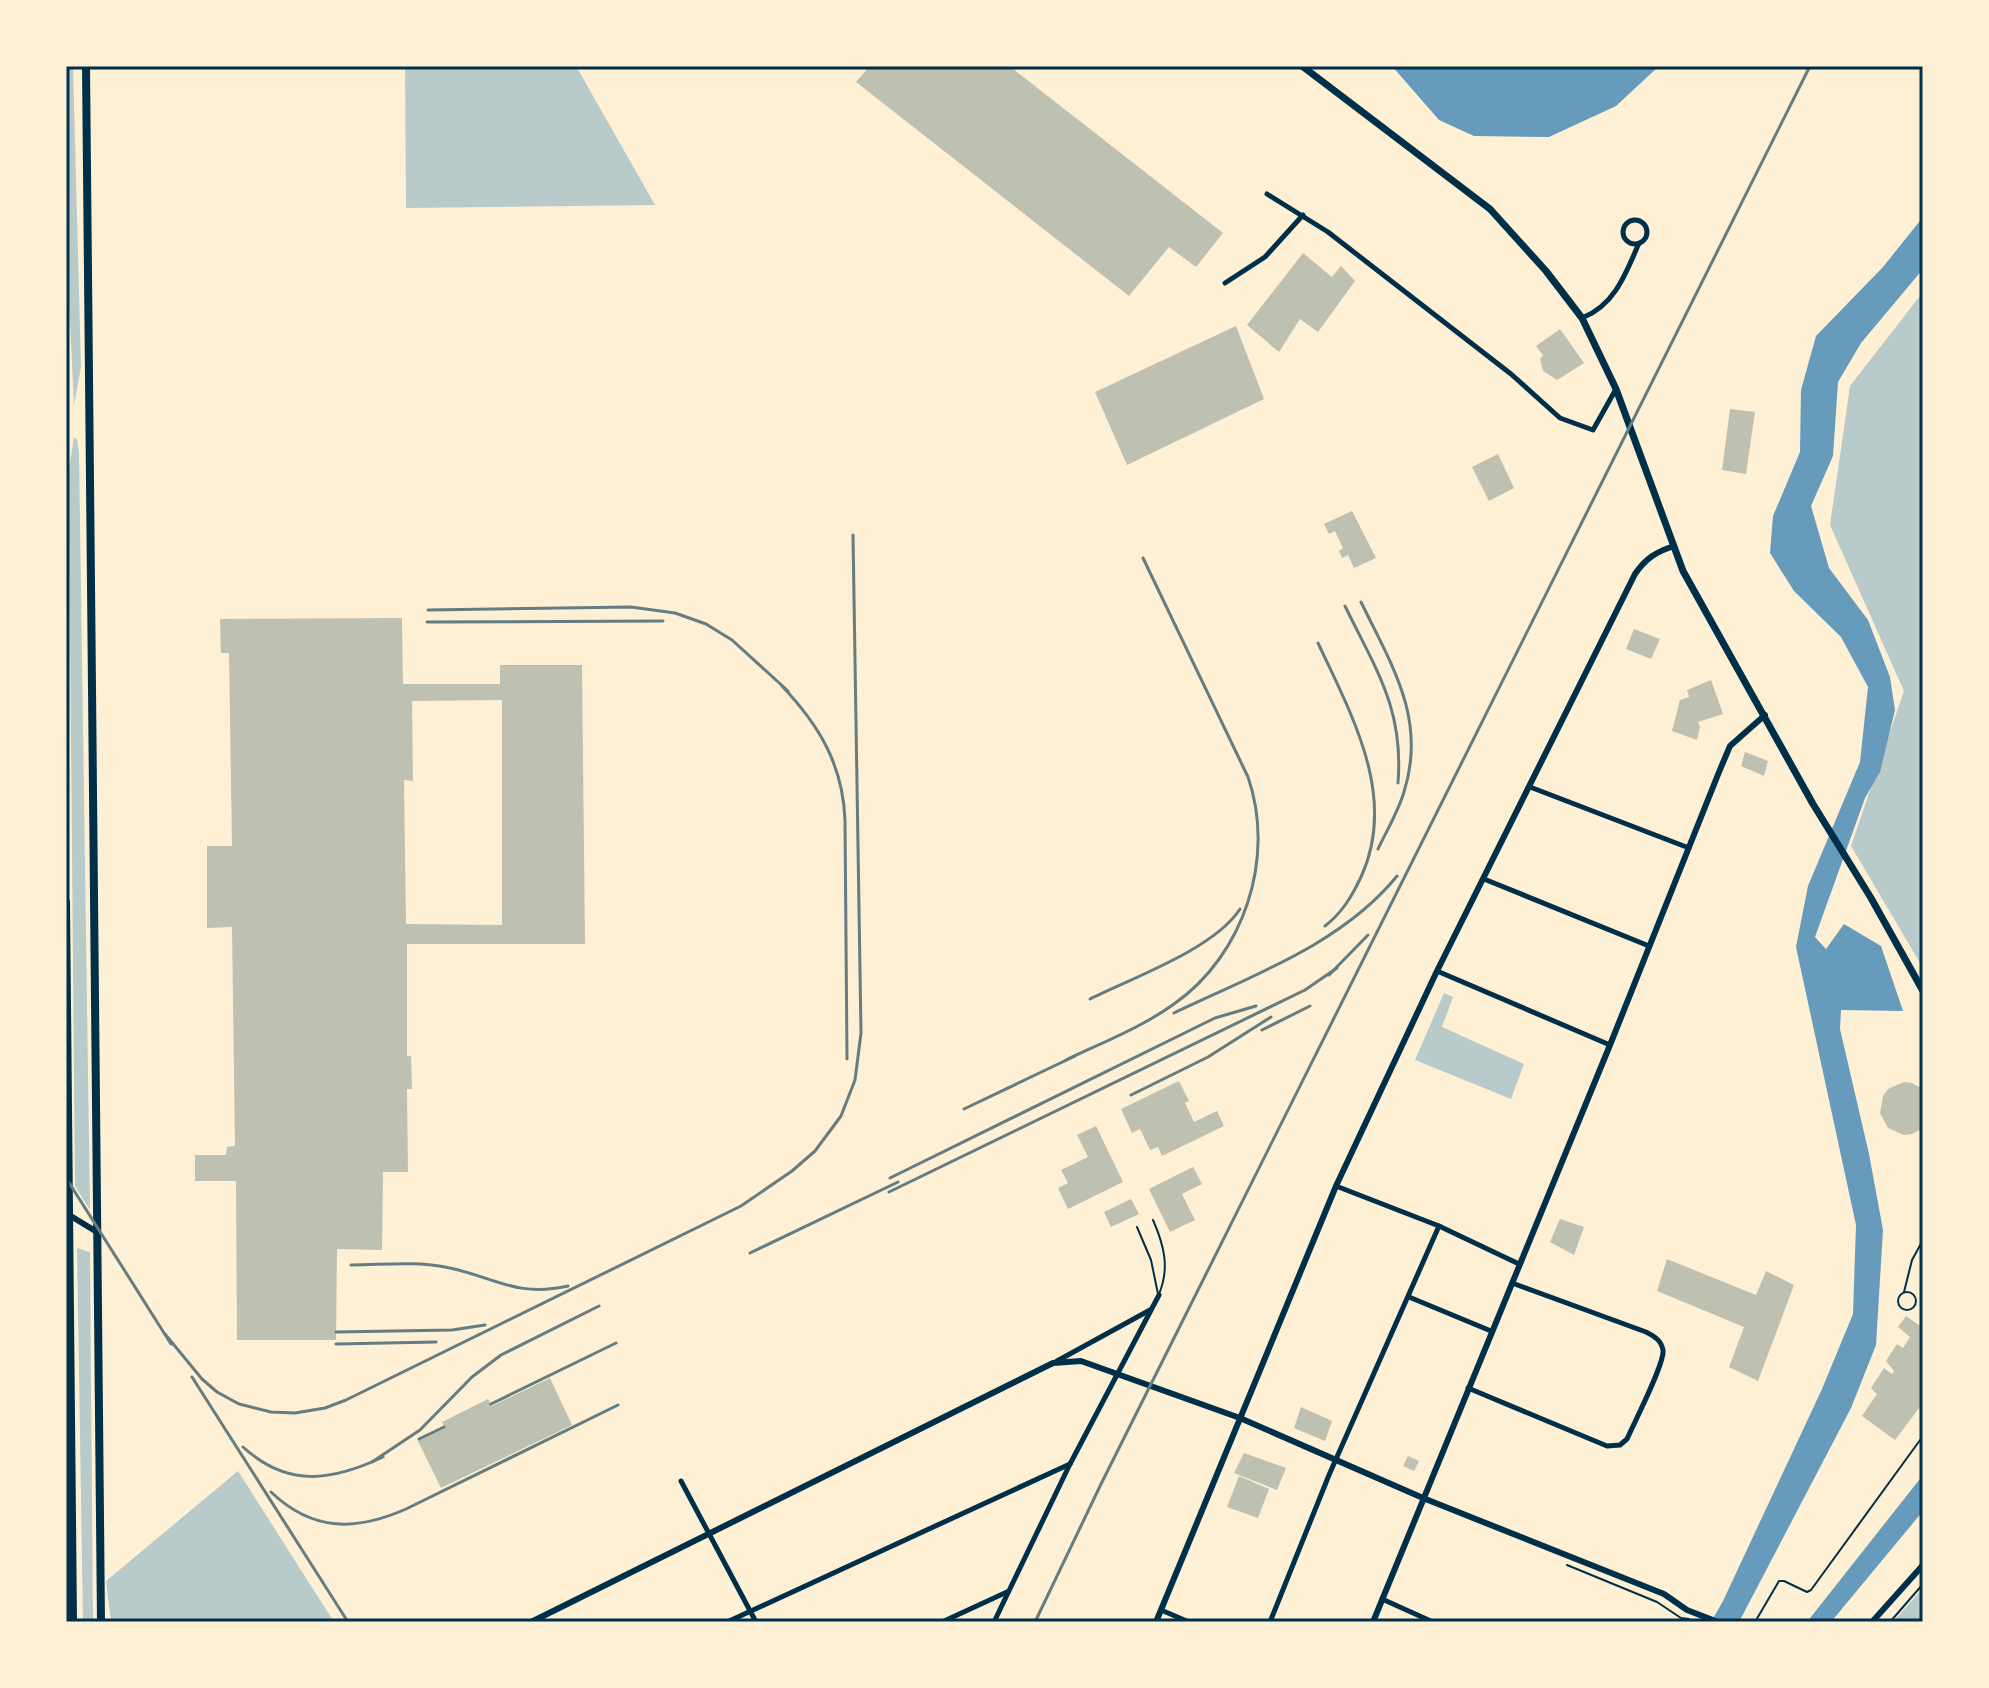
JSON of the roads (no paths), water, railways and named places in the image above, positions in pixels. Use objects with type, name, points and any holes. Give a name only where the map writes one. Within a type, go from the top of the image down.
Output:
[{"type":"highway","points":[[86,66],[101,1622]]},
{"type":"highway","points":[[66,902],[73,1622]]},
{"type":"main road","points":[[1302,66],[1490,209],[1546,271],[1582,318],[1616,389],[1683,571],[1813,804],[1923,991]]},
{"type":"street","points":[[1267,194],[1303,215],[1511,374],[1567,423],[1593,430],[1616,389]]},
{"type":"street","points":[[1225,283],[1265,257],[1303,215]]},
{"type":"street","points":[[1582,318],[1594,313],[1619,288],[1639,243],[1645,238],[1645,227],[1640,221],[1629,222],[1623,231],[1625,239],[1631,244],[1639,243]]},
{"type":"street","points":[[1156,1622],[1336,1186],[1437,971],[1635,574],[1644,560],[1674,546]]},
{"type":"street","points":[[1373,1622],[1730,746],[1765,715]]},
{"type":"street","points":[[1530,787],[1689,848]]},
{"type":"street","points":[[1484,879],[1649,946]]},
{"type":"street","points":[[1437,971],[1610,1045]]},
{"type":"street","points":[[1336,1186],[1439,1226],[1519,1264]]},
{"type":"street","points":[[67,1214],[97,1232]]},
{"type":"street","points":[[1270,1622],[1439,1226]]},
{"type":"street","points":[[1467,1388],[1607,1446],[1620,1445],[1627,1439],[1664,1352],[1659,1340],[1646,1332],[1511,1282]]},
{"type":"street","points":[[994,1622],[1070,1464],[1159,1295]]},
{"type":"street","points":[[1409,1297],[1491,1331]]},
{"type":"street","points":[[531,1622],[1053,1363],[1151,1309]]},
{"type":"street","points":[[1053,1363],[1081,1361],[1240,1418],[1423,1498],[1664,1594],[1687,1610],[1718,1622]]},
{"type":"street","points":[[727,1622],[1070,1464]]},
{"type":"street","points":[[681,1481],[756,1622]]},
{"type":"street","points":[[1872,1622],[1923,1565]]},
{"type":"street","points":[[942,1622],[1008,1591]]},
{"type":"street","points":[[1382,1599],[1433,1622]]},
{"type":"street","points":[[1161,1610],[1189,1622]]},
{"type":"lane","points":[[1153,1220],[1164,1251],[1167,1271],[1159,1295]]},
{"type":"lane","points":[[1137,1227],[1151,1260],[1159,1295]]},
{"type":"lane","points":[[1904,1292],[1913,1295],[1915,1300],[1914,1306],[1907,1310],[1898,1304],[1912,1260],[1923,1240]]},
{"type":"lane","points":[[1755,1622],[1779,1581],[1807,1592],[1811,1590],[1923,1436]]},
{"type":"water","points":[[1392,66],[1659,66],[1616,106],[1549,137],[1474,136],[1439,120]]},
{"type":"water","points":[[1923,217],[1923,269],[1861,343],[1838,382],[1833,456],[1811,506],[1829,568],[1868,620],[1890,677],[1895,710],[1880,772],[1865,798],[1815,937],[1826,949],[1844,924],[1881,946],[1903,1011],[1841,1010],[1840,1029],[1883,1230],[1876,1345],[1851,1408],[1739,1622],[1711,1622],[1822,1389],[1853,1314],[1856,1225],[1796,947],[1808,886],[1860,762],[1868,687],[1841,637],[1794,591],[1770,553],[1773,516],[1800,452],[1801,390],[1816,336],[1883,267]]},
{"type":"water","points":[[1923,1475],[1923,1511],[1831,1622],[1807,1622]]},
{"type":"railway","points":[[1035,1622],[1102,1482],[1810,66]]},
{"type":"railway","points":[[165,1334],[202,1379],[239,1404],[271,1412],[295,1413],[325,1408],[741,1206],[815,1151],[841,1116],[855,1080],[861,1033],[853,535]]},
{"type":"railway","points":[[1066,1060],[1148,1020],[1198,984],[1236,932],[1255,872],[1258,840],[1256,808],[1248,777],[1143,558]]},
{"type":"railway","points":[[1361,602],[1403,694],[1411,741],[1410,766],[1404,792],[1378,849]]},
{"type":"railway","points":[[1345,606],[1377,671],[1392,711],[1397,733],[1398,783]]},
{"type":"railway","points":[[428,610],[631,607],[675,613],[706,624],[732,640],[788,691]]},
{"type":"railway","points":[[427,622],[663,621]]},
{"type":"railway","points":[[1318,643],[1366,757],[1373,787],[1375,817],[1371,847],[1361,877],[1346,904],[1325,926]]},
{"type":"railway","points":[[782,686],[818,731],[840,781],[845,820],[847,1059]]},
{"type":"railway","points":[[1174,1013],[1264,971],[1323,939],[1375,900],[1397,876]]},
{"type":"railway","points":[[1090,999],[1193,949],[1212,937],[1240,909]]},
{"type":"railway","points":[[1329,975],[1368,935]]},
{"type":"railway","points":[[889,1192],[1305,990],[1337,968]]},
{"type":"railway","points":[[890,1178],[1215,1018],[1256,1006]]},
{"type":"railway","points":[[1262,1030],[1310,1006]]},
{"type":"railway","points":[[1131,1095],[1208,1057],[1271,1017]]},
{"type":"railway","points":[[964,1109],[1075,1056]]},
{"type":"railway","points":[[68,1181],[171,1344]]},
{"type":"railway","points":[[750,1253],[898,1182]]},
{"type":"railway","points":[[351,1265],[434,1265],[518,1288],[568,1286]]},
{"type":"railway","points":[[372,1462],[420,1430],[472,1377],[501,1355],[599,1306]]},
{"type":"railway","points":[[336,1332],[452,1330],[485,1325]]},
{"type":"railway","points":[[336,1344],[436,1342]]},
{"type":"railway","points":[[491,1404],[616,1343]]},
{"type":"railway","points":[[192,1377],[348,1622]]},
{"type":"railway","points":[[271,1492],[303,1515],[319,1521],[336,1524],[370,1521],[406,1509],[618,1405]]},
{"type":"railway","points":[[419,1439],[444,1427]]},
{"type":"railway","points":[[243,1447],[260,1460],[294,1475],[328,1475],[383,1457]]}]
